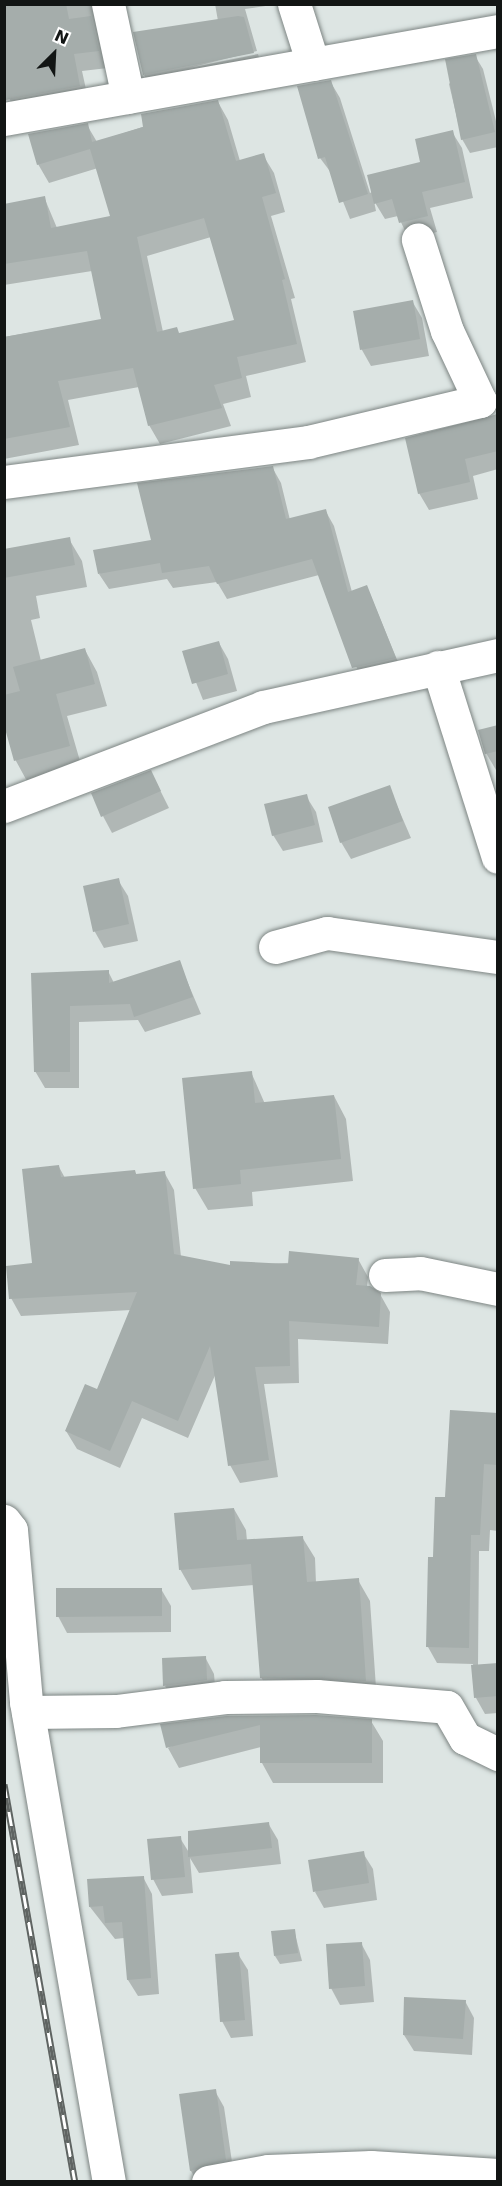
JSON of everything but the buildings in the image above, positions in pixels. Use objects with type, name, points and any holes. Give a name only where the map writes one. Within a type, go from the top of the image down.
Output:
[{"type":"street","points":[[108,4],[128,97]]},
{"type":"street","points":[[294,4],[314,64]]},
{"type":"street","points":[[4,119],[498,32]]},
{"type":"street","points":[[4,482],[308,442],[480,401],[447,331],[418,240]]},
{"type":"street","points":[[4,806],[263,706],[498,655]]},
{"type":"street","points":[[438,667],[498,857]]},
{"type":"street","points":[[275,947],[327,933],[498,957]]},
{"type":"street","points":[[385,1275],[420,1273],[498,1289]]},
{"type":"street","points":[[4,1521],[11,1530],[28,1712],[110,2181]]},
{"type":"street","points":[[28,1712],[116,1711],[225,1697],[364,1700],[447,1707],[465,1738],[498,1754]]},
{"type":"street","points":[[208,2181],[268,2171],[371,2167],[498,2175]]},
{"type":"railway","points":[[4,1784],[75,2182]]}]
